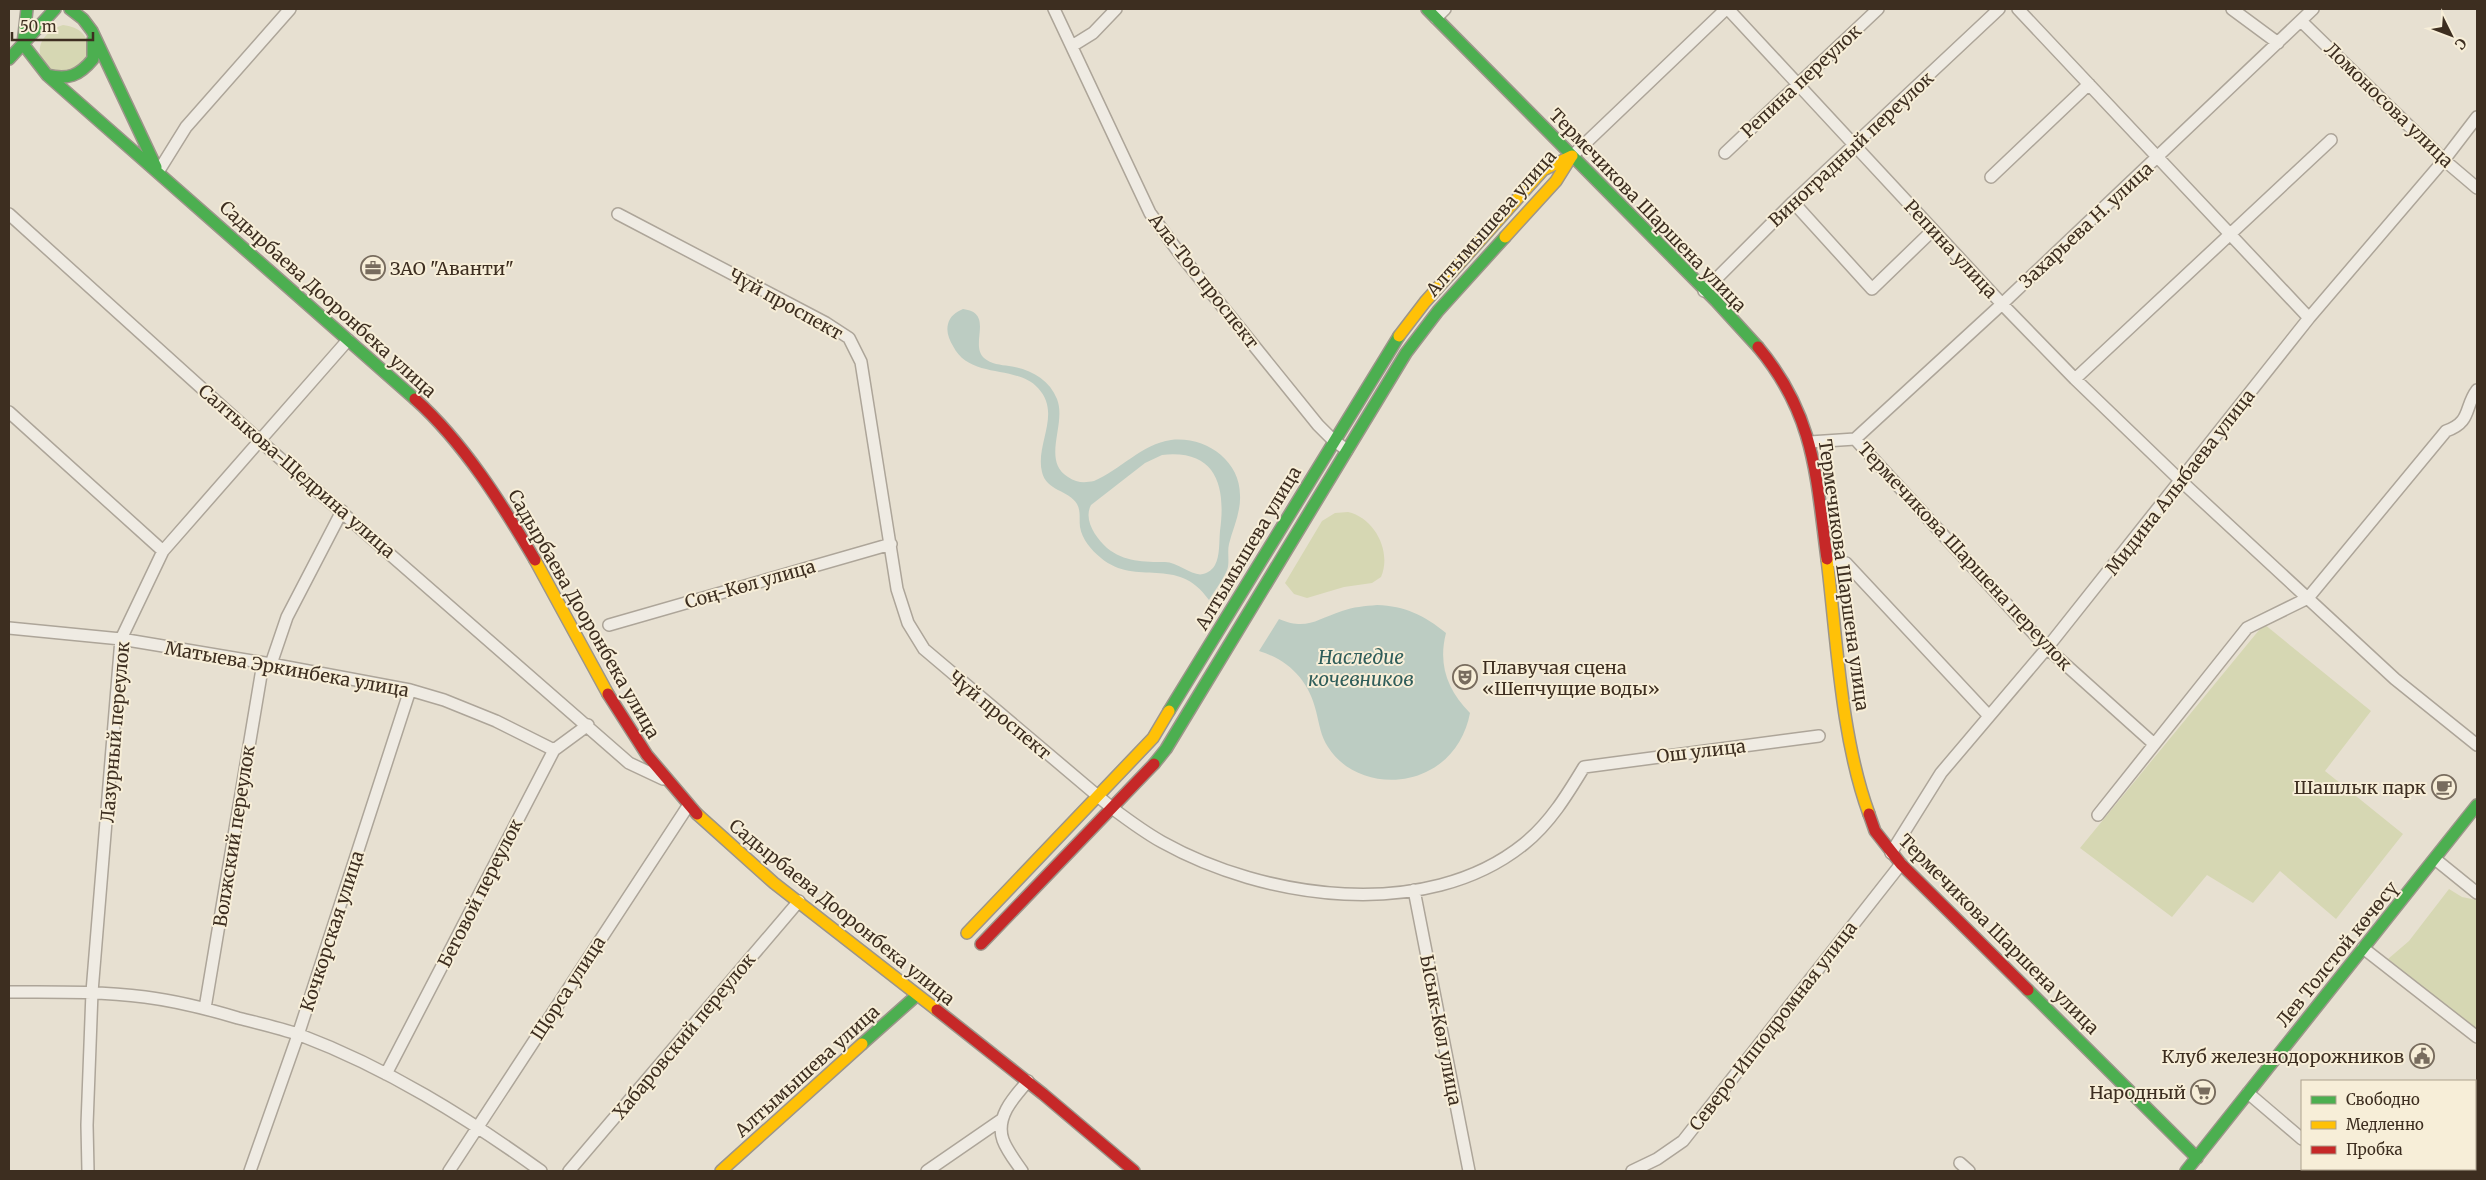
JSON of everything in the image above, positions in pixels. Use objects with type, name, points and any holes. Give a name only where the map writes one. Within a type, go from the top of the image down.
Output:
[{"type":"street","points":[[23,44],[27,9]]},
{"type":"street","points":[[9,60],[55,9]]},
{"type":"street","name":"Садырбаева Дооронбека улица","points":[[70,9],[83,19],[92,31],[158,172]]},
{"type":"street","points":[[158,172],[186,127],[290,9]]},
{"type":"street","name":"Ала-Тоо проспект","points":[[1054,9],[1136,184],[1162,232],[1333,440],[1347,450]]},
{"type":"street","points":[[1072,46],[1093,33],[1116,9]]},
{"type":"street","name":"Термечикова Шаршена улица","points":[[1426,9],[1704,291],[1761,350],[1778,373],[1795,402],[1810,442],[1827,559],[1848,733],[1859,788],[1875,831],[1901,864],[2197,1158]]},
{"type":"street","points":[[1436,18],[1446,9]]},
{"type":"street","points":[[1572,156],[1727,9]]},
{"type":"street","name":"Репина улица","points":[[1727,9],[2002,304],[2075,379],[2181,481],[2395,679],[2477,745]]},
{"type":"street","name":"Репина переулок","points":[[1725,153],[1878,9]]},
{"type":"street","name":"Виноградный переулок","points":[[1704,291],[1793,202],[1999,9]]},
{"type":"street","points":[[2018,9],[2309,318]]},
{"type":"street","points":[[2232,9],[2278,44]]},
{"type":"street","name":"Захарьева Н. улица","points":[[1855,439],[2002,304],[2313,9]]},
{"type":"street","name":"Ломоносова улица","points":[[2301,21],[2444,160],[2477,188]]},
{"type":"street","points":[[47,76],[65,80],[77,76],[85,70],[93,59],[95,50],[92,31]]},
{"type":"street","name":"Садырбаева Дооронбека улица","points":[[23,44],[47,76],[436,418],[488,484],[539,568],[602,686],[638,744],[688,806],[718,835],[916,996],[1028,1081],[1134,1171]]},
{"type":"street","points":[[1991,177],[2089,84]]},
{"type":"street","name":"Мидина Алыбаева улица","points":[[1892,853],[1915,812],[1941,773],[2047,648],[2309,318],[2444,160],[2477,117]]},
{"type":"street","points":[[2075,379],[2332,140]]},
{"type":"street","name":"Алтымышева улица","points":[[967,933],[1140,755],[1164,722],[1333,440],[1393,344],[1425,302],[1543,170],[1572,156]]},
{"type":"street","name":"Алтымышева улица","points":[[981,944],[1166,749],[1376,399],[1416,339],[1438,311],[1556,181],[1572,156]]},
{"type":"street","points":[[1793,202],[1872,289],[1933,230]]},
{"type":"street","name":"Салтыкова-Щедрина улица","points":[[9,214],[259,440],[588,725],[629,763],[666,780]]},
{"type":"street","name":"Чүй проспект","points":[[618,214],[832,326],[849,338],[861,362],[901,605],[914,636],[924,649],[1138,828],[1208,864],[1256,880],[1316,892],[1346,894],[1378,894],[1414,890],[1448,882],[1476,872],[1500,860],[1523,844],[1542,827],[1558,807],[1584,767]]},
{"type":"street","name":"Лазурный переулок","points":[[88,1171],[87,1125],[92,992],[121,639],[164,551],[348,340]]},
{"type":"street","points":[[2098,815],[2247,628],[2308,598],[2446,431],[2458,427],[2469,412],[2473,395],[2477,390]]},
{"type":"street","points":[[9,412],[164,551]]},
{"type":"street","name":"Термечикова Шаршена переулок","points":[[1810,442],[1855,439],[2047,648],[2154,744]]},
{"type":"street","name":"Волжский переулок","points":[[205,1008],[267,663],[287,617],[342,511]]},
{"type":"street","name":"Соң-Көл улица","points":[[609,625],[891,544]]},
{"type":"street","points":[[1827,559],[1846,562],[1989,716]]},
{"type":"street","name":"Матыева Эркинбека улица","points":[[9,628],[121,639],[267,663],[410,690],[444,700],[496,721],[554,750]]},
{"type":"street","name":"Кочкорская улица","points":[[250,1171],[298,1035],[410,690]]},
{"type":"street","name":"Беговой переулок","points":[[386,1074],[554,750],[588,725]]},
{"type":"street","name":"Ош улица","points":[[1584,767],[1818,736]]},
{"type":"street","name":"Лев Толстой көчөсү","points":[[2186,1171],[2477,805]]},
{"type":"street","name":"Щорса улица","points":[[449,1171],[477,1125],[688,806]]},
{"type":"street","points":[[2435,859],[2477,893]]},
{"type":"street","name":"Северо-Ипподромная улица","points":[[1632,1171],[1657,1159],[1683,1140],[1901,864]]},
{"type":"street","name":"Ысык-Көл улица","points":[[1414,890],[1469,1171]]},
{"type":"street","name":"Хабаровский переулок","points":[[569,1171],[799,901]]},
{"type":"street","points":[[2364,948],[2477,1037]]},
{"type":"street","points":[[9,992],[92,992],[146,997],[205,1008],[298,1035],[342,1052],[386,1074],[477,1125],[541,1171]]},
{"type":"street","name":"Алтымышева улица","points":[[721,1171],[916,996]]},
{"type":"street","points":[[927,1171],[1001,1120],[1013,1099],[1028,1081]]},
{"type":"street","points":[[2248,1093],[2301,1138]]},
{"type":"street","points":[[1001,1120],[1003,1140],[1022,1171]]},
{"type":"street","points":[[1960,1163],[1968,1171]]},
{"type":"green space","points":[[63,25],[81,32],[89,44],[90,50],[79,71],[55,73],[43,62],[40,56],[41,44],[47,34]]},
{"type":"green space","points":[[1348,512],[1358,515],[1366,521],[1379,537],[1384,557],[1381,577],[1372,583],[1344,587],[1307,598],[1294,594],[1285,583],[1322,521],[1335,513]]},
{"type":"green space","points":[[2264,624],[2371,711],[2325,771],[2403,834],[2336,919],[2280,871],[2253,903],[2207,875],[2172,917],[2080,848]]},
{"type":"green space","points":[[2449,889],[2462,897],[2477,900],[2477,1032],[2388,959],[2409,941]]},
{"type":"water","points":[[963,309],[978,316],[980,323],[980,352],[984,358],[999,365],[1017,367],[1031,372],[1044,381],[1054,392],[1059,409],[1055,451],[1056,461],[1060,470],[1071,479],[1081,482],[1094,481],[1150,447],[1160,442],[1171,440],[1184,440],[1208,446],[1227,461],[1234,471],[1238,482],[1239,508],[1229,544],[1227,570],[1209,600],[1197,586],[1184,578],[1170,574],[1129,571],[1115,567],[1090,548],[1081,531],[1077,504],[1069,496],[1048,483],[1042,472],[1042,451],[1048,419],[1048,408],[1045,398],[1038,388],[1029,381],[1018,376],[970,364],[961,357],[952,343],[947,330],[950,319]],"holes":[[[1162,455],[1181,455],[1195,458],[1206,465],[1214,474],[1219,486],[1221,515],[1218,557],[1213,568],[1203,574],[1195,573],[1175,564],[1127,559],[1120,556],[1103,544],[1095,534],[1090,523],[1089,511],[1091,505],[1145,463]]]},
{"type":"water","name":"Наследие кочевников","points":[[1377,605],[1396,607],[1422,616],[1446,633],[1443,655],[1446,676],[1455,695],[1470,713],[1468,723],[1460,740],[1449,755],[1435,767],[1413,777],[1386,780],[1372,778],[1347,767],[1328,747],[1320,730],[1313,700],[1303,681],[1280,660],[1259,651],[1279,619],[1297,624],[1305,624],[1350,609]]},
{"type":"traffic: fast","points":[[27,9],[23,44],[47,75],[415,399]]},
{"type":"traffic: fast","points":[[9,59],[55,9]]},
{"type":"traffic: fast","points":[[70,9],[83,19],[92,31],[156,167]]},
{"type":"traffic: fast","points":[[1427,9],[1716,301],[1758,347]]},
{"type":"traffic: fast","points":[[47,75],[67,77],[78,73],[93,59],[93,40]]},
{"type":"traffic: fast","points":[[1154,764],[1166,749],[1406,353],[1438,311],[1505,237]]},
{"type":"traffic: fast","points":[[1169,711],[1399,336]]},
{"type":"traffic: fast","points":[[2186,1171],[2477,805]]},
{"type":"traffic: fast","points":[[2028,990],[2197,1158]]},
{"type":"traffic: fast","points":[[862,1044],[916,996]]},
{"type":"traffic: slow","points":[[1399,336],[1425,302],[1543,170],[1572,156]]},
{"type":"traffic: slow","points":[[1505,237],[1556,181],[1571,157]]},
{"type":"traffic: slow","points":[[1827,559],[1846,722],[1852,754],[1869,814]]},
{"type":"traffic: slow","points":[[535,560],[608,694]]},
{"type":"traffic: slow","points":[[967,933],[1153,738],[1169,711]]},
{"type":"traffic: slow","points":[[697,814],[774,883],[937,1010]]},
{"type":"traffic: slow","points":[[721,1171],[862,1044]]},
{"type":"traffic: jam","points":[[1758,347],[1777,372],[1802,422],[1810,447],[1820,500],[1827,559]]},
{"type":"traffic: jam","points":[[415,399],[450,435],[481,475],[535,560]]},
{"type":"traffic: jam","points":[[608,694],[647,755],[697,814]]},
{"type":"traffic: jam","points":[[981,944],[1154,764]]},
{"type":"traffic: jam","points":[[1869,814],[1875,831],[1901,864],[2028,990]]},
{"type":"traffic: jam","points":[[937,1010],[1043,1094],[1134,1171]]},
{"type":"place","name":"ЗАО \"Аванти\"","points":[[373,268]]},
{"type":"place","name":"Плавучая сцена «Шепчущие воды»","points":[[1465,677]]},
{"type":"place","name":"Шашлык парк","points":[[2444,787]]},
{"type":"place","name":"Клуб железнодорожников","points":[[2422,1056]]},
{"type":"place","name":"Народный","points":[[2203,1092]]}]
